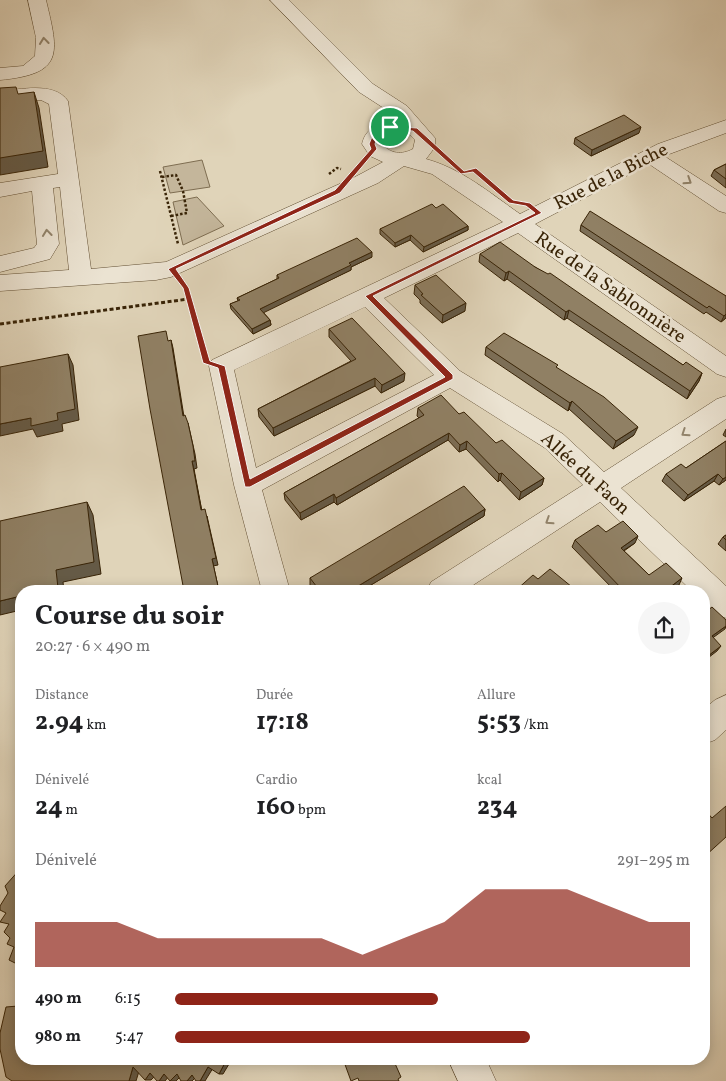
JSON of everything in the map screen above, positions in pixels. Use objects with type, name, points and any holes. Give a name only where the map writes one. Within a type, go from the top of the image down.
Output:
[{"type":"street","points":[[0,74],[31,70],[42,62],[46,46],[37,0]]},
{"type":"street","points":[[0,283],[156,272],[175,259],[383,174],[403,159],[420,154],[426,143],[400,110],[366,88],[279,0]]},
{"type":"street","points":[[366,88],[373,110],[375,141],[385,157],[403,159],[439,169],[494,208]]},
{"type":"street","points":[[0,97],[44,94],[58,101],[54,182],[48,244],[42,254],[0,264]]},
{"type":"street","name":"Rue de la Biche","points":[[221,366],[518,224],[665,148],[726,126]]},
{"type":"street","points":[[337,192],[375,141],[390,127],[420,134],[463,173],[494,208]]},
{"type":"street","points":[[650,156],[726,206]]},
{"type":"street","points":[[0,190],[54,182]]},
{"type":"street","points":[[54,182],[81,276]]},
{"type":"street","name":"Rue de la Sablonnière","points":[[494,208],[726,368]]},
{"type":"street","name":"Allée du Faon","points":[[368,296],[450,377],[554,441],[705,585]]},
{"type":"street","points":[[221,366],[248,485],[274,585]]},
{"type":"street","points":[[248,485],[450,377]]},
{"type":"street","points":[[450,585],[726,406]]},
{"type":"street","name":"Allée du Faon","points":[[710,590],[726,605]]},
{"type":"street","points":[[710,724],[726,710]]},
{"type":"street","points":[[470,1065],[477,1081]]},
{"type":"path","points":[[160,170],[171,216],[175,259],[186,288],[207,363],[221,366]]},
{"type":"path","points":[[162,177],[176,175],[183,191],[187,213],[171,216]]},
{"type":"path","points":[[0,324],[189,299]]},
{"type":"shaded area","points":[[202,160],[210,187],[170,193],[163,167]]},
{"type":"shaded area","points":[[197,197],[224,226],[183,245],[173,202]]},
{"type":"building","points":[[16,87],[18,94],[34,92],[43,151],[0,158],[0,88]]},
{"type":"building","points":[[624,115],[641,127],[592,150],[575,138]]},
{"type":"building","points":[[726,164],[726,179],[714,170]]},
{"type":"building","points":[[432,204],[436,208],[443,204],[468,226],[424,247],[411,235],[395,243],[380,229]]},
{"type":"building","points":[[590,211],[726,296],[726,314],[724,316],[709,306],[707,308],[581,225]]},
{"type":"building","points":[[357,238],[372,252],[349,263],[351,265],[260,309],[270,320],[252,329],[230,304],[240,300],[237,298],[279,278],[277,275]]},
{"type":"building","points":[[500,242],[535,267],[548,274],[550,273],[683,365],[686,362],[702,373],[690,391],[569,310],[566,312],[509,271],[506,273],[480,254]]},
{"type":"building","points":[[436,275],[466,303],[443,315],[421,295],[423,294],[415,285]]},
{"type":"building","points":[[352,318],[405,373],[382,385],[375,378],[273,428],[258,409],[356,359],[329,329]]},
{"type":"building","points":[[166,331],[168,341],[171,340],[183,416],[185,415],[188,423],[193,446],[195,461],[192,461],[201,510],[205,509],[216,558],[212,559],[218,585],[183,585],[138,336]]},
{"type":"building","points":[[504,333],[558,365],[556,367],[604,397],[638,427],[616,441],[572,401],[570,403],[486,347]]},
{"type":"building","points":[[68,354],[75,409],[57,413],[58,420],[31,426],[31,418],[0,424],[0,367]]},
{"type":"building","points":[[441,395],[459,414],[464,412],[496,443],[502,440],[544,478],[521,492],[502,473],[499,474],[467,441],[460,445],[449,433],[336,498],[334,494],[300,513],[284,493],[424,415],[418,408]]},
{"type":"building","points":[[726,441],[726,477],[723,479],[718,474],[688,495],[666,474],[681,464],[686,468]]},
{"type":"building","points":[[464,486],[485,509],[360,585],[315,585],[310,578]]},
{"type":"building","points":[[87,502],[94,562],[56,570],[58,585],[15,585],[15,597],[0,601],[0,521]]},
{"type":"building","points":[[623,521],[638,536],[621,548],[649,575],[666,563],[682,578],[673,585],[618,585],[575,540],[598,525],[606,532]]},
{"type":"building","points":[[550,569],[570,585],[522,585],[533,575],[538,579]]},
{"type":"building","points":[[712,607],[726,620],[726,626],[712,636],[721,646],[710,654],[710,608]]},
{"type":"building","points":[[726,806],[726,837],[710,852],[710,816],[712,818]]},
{"type":"building","points":[[15,875],[15,963],[9,960],[14,947],[7,944],[10,938],[4,932],[9,924],[0,922],[6,913],[0,910],[0,906],[8,893],[5,886]]},
{"type":"building","points":[[15,1006],[15,1065],[224,1065],[219,1074],[208,1067],[200,1081],[196,1081],[192,1075],[187,1081],[181,1081],[177,1074],[170,1081],[164,1074],[157,1081],[150,1073],[145,1080],[133,1067],[129,1081],[12,1081],[6,1077],[0,1049],[0,1033],[6,1007]]},
{"type":"building","points":[[345,1065],[396,1065],[401,1077],[398,1079],[399,1081],[359,1081],[358,1078],[351,1081]]},
{"type":"route","points":[[398,126],[415,129],[463,173],[474,169],[511,202],[528,204],[539,213],[368,296],[450,377],[248,485],[221,366],[207,363],[186,288],[171,269],[337,192],[374,149],[372,138],[376,133],[390,127],[398,126]]}]
